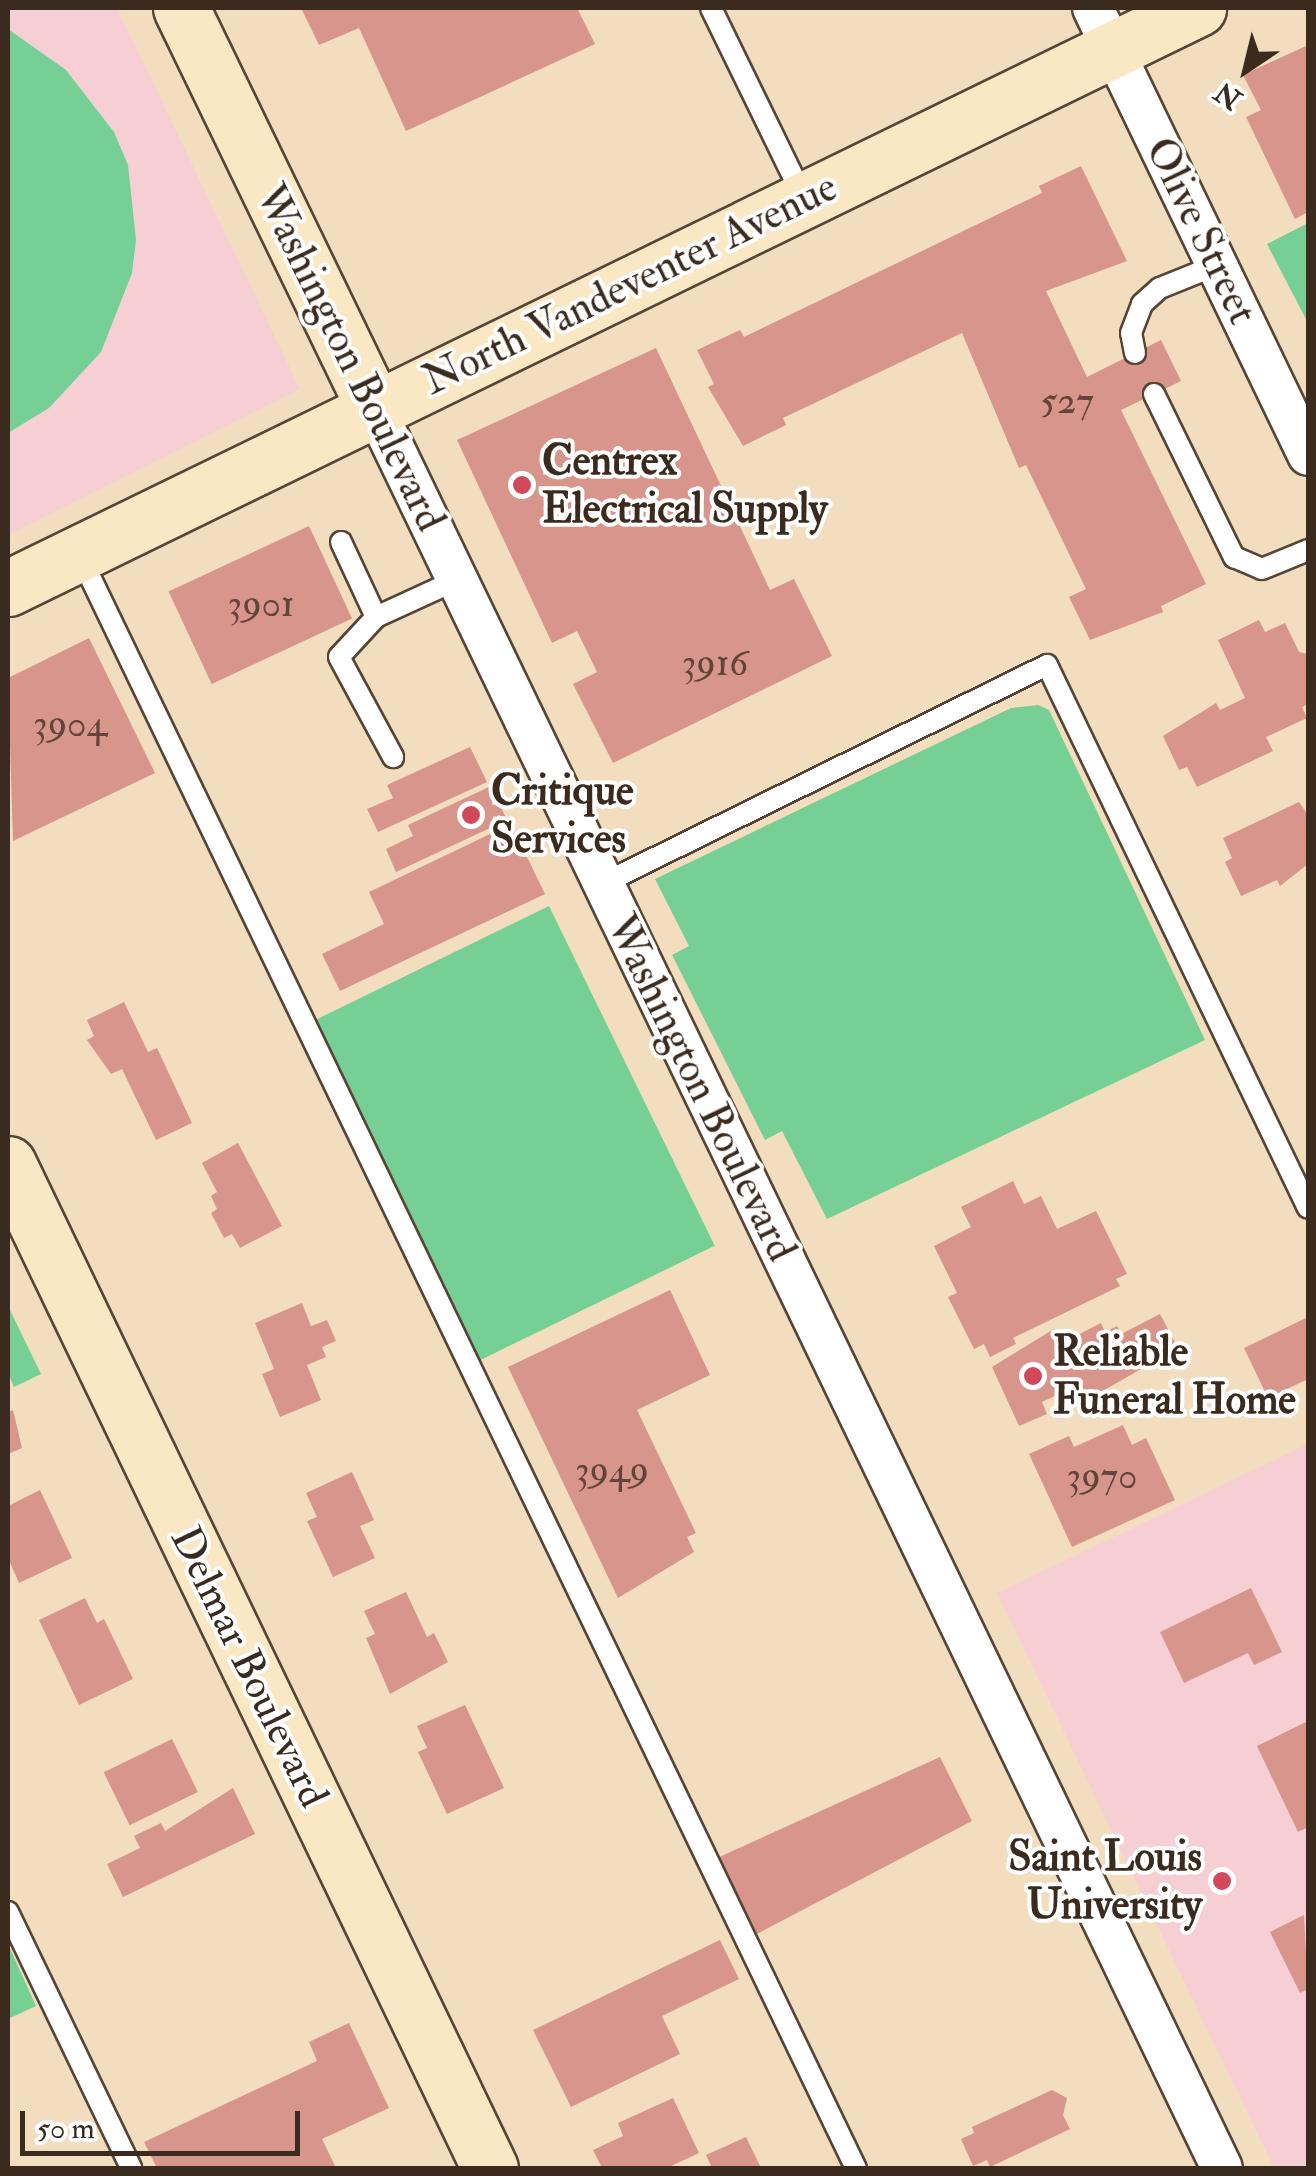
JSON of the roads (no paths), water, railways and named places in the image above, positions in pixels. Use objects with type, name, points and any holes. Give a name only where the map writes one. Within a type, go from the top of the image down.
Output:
[{"type":"main road","name":"Washington Boulevard","points":[[180,8],[374,410]]},
{"type":"main road","name":"North Vandeventer Avenue","points":[[8,588],[804,199],[1103,28],[1198,8]]},
{"type":"main road","name":"Delmar Boulevard","points":[[8,1164],[490,2168]]},
{"type":"street","name":"Olive Street","points":[[1103,28],[1308,456]]},
{"type":"street","name":"Washington Boulevard","points":[[374,410],[1222,2168]]},
{"type":"lane","points":[[712,8],[804,199]]},
{"type":"lane","points":[[1135,353],[1131,333],[1142,304],[1160,288],[1217,265]]},
{"type":"lane","points":[[1154,394],[1234,557],[1262,569],[1308,550]]},
{"type":"lane","points":[[341,542],[376,618]]},
{"type":"lane","points":[[78,554],[856,2168]]},
{"type":"lane","points":[[393,758],[339,657],[376,618],[457,580]]},
{"type":"lane","points":[[602,884],[1047,665],[1308,1208]]},
{"type":"lane","points":[[8,1912],[131,2168]]},
{"type":"place","name":"Centrex Electrical Supply","points":[[522,485]]},
{"type":"place","name":"Critique Services","points":[[471,815]]},
{"type":"place","name":"Reliable Funeral Home","points":[[1033,1376]]},
{"type":"place","name":"Saint Louis University","points":[[1222,1881]]}]
